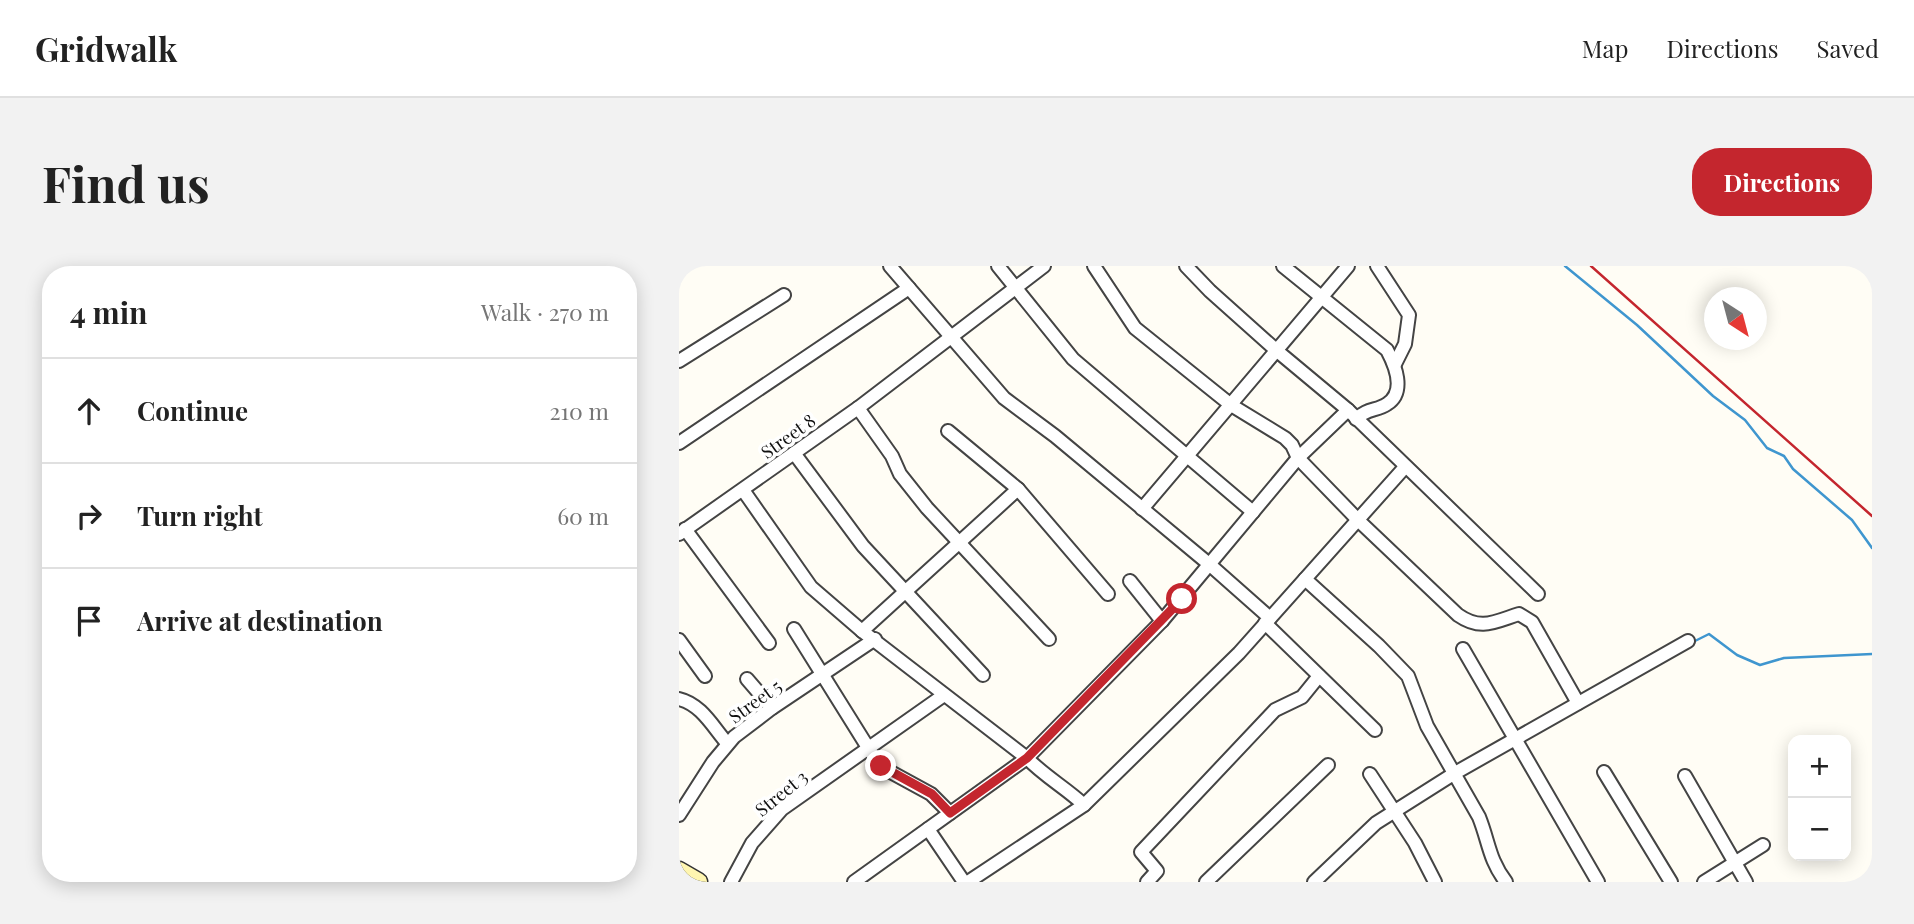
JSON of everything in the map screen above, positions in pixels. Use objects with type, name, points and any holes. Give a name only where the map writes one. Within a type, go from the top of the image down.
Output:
[{"type":"main road","points":[[679,871],[698,882]]},
{"type":"street","points":[[890,266],[1004,398],[1055,436],[1209,564],[1375,730]]},
{"type":"street","points":[[998,266],[1073,359],[1253,512]]},
{"type":"street","name":"Street 8","points":[[682,531],[858,408],[1044,266]]},
{"type":"street","points":[[1094,266],[1135,328],[1231,405],[1285,438],[1298,458],[1359,521],[1465,620],[1473,624],[1483,624],[1519,614],[1532,622],[1578,703]]},
{"type":"street","points":[[1186,266],[1276,350],[1352,414],[1538,594]]},
{"type":"street","points":[[854,882],[1027,758],[1163,621],[1298,458],[1352,414],[1385,405],[1395,395],[1395,364],[1387,350],[1283,266]]},
{"type":"street","points":[[1142,509],[1348,266]]},
{"type":"street","points":[[1377,266],[1409,315],[1405,344],[1395,364]]},
{"type":"street","points":[[679,443],[909,288]]},
{"type":"street","points":[[679,361],[784,295]]},
{"type":"street","points":[[858,408],[927,508],[1049,639]]},
{"type":"street","points":[[948,430],[1018,489],[1108,594]]},
{"type":"street","points":[[794,453],[863,546],[983,676]]},
{"type":"street","points":[[927,829],[966,882],[1084,805],[1239,653],[1405,467]]},
{"type":"street","points":[[862,631],[1018,489]]},
{"type":"street","points":[[743,490],[811,587],[862,631],[1027,758],[1041,772],[1065,787],[1084,805]]},
{"type":"street","points":[[682,531],[769,643]]},
{"type":"street","points":[[1305,579],[1409,676],[1427,726],[1479,817],[1486,834],[1489,855],[1506,882]]},
{"type":"street","points":[[1130,581],[1163,621]]},
{"type":"street","points":[[794,629],[881,766],[932,794],[950,813]]},
{"type":"street","name":"Street 5","points":[[679,815],[727,744],[772,708],[875,639]]},
{"type":"street","points":[[679,640],[705,676]]},
{"type":"street","points":[[1314,882],[1376,822],[1455,773],[1518,741],[1578,703],[1688,641]]},
{"type":"street","points":[[1463,649],[1598,882]]},
{"type":"street","points":[[1167,882],[1141,852],[1275,710],[1302,696],[1319,676]]},
{"type":"street","points":[[747,679],[772,708]]},
{"type":"street","name":"Street 3","points":[[731,882],[752,843],[782,809],[944,695]]},
{"type":"street","points":[[679,699],[688,701],[700,710],[727,744]]},
{"type":"street","points":[[1206,882],[1328,765]]},
{"type":"street","points":[[1604,772],[1671,882]]},
{"type":"street","points":[[1370,774],[1395,810],[1435,882]]},
{"type":"street","points":[[1685,776],[1746,882]]},
{"type":"street","points":[[1704,882],[1763,845]]},
{"type":"street","points":[[1147,882],[1157,871]]},
{"type":"waterway","points":[[1565,266],[1637,325],[1713,396],[1745,420],[1767,448],[1784,456],[1793,469],[1852,520],[1872,548]]},
{"type":"waterway","points":[[1691,643],[1709,634],[1737,655],[1760,665],[1784,658],[1872,654]]},
{"type":"railway","points":[[1591,266],[1872,516]]},
{"type":"route","points":[[881,766],[932,794],[950,813],[1027,758],[1182,599]]}]
